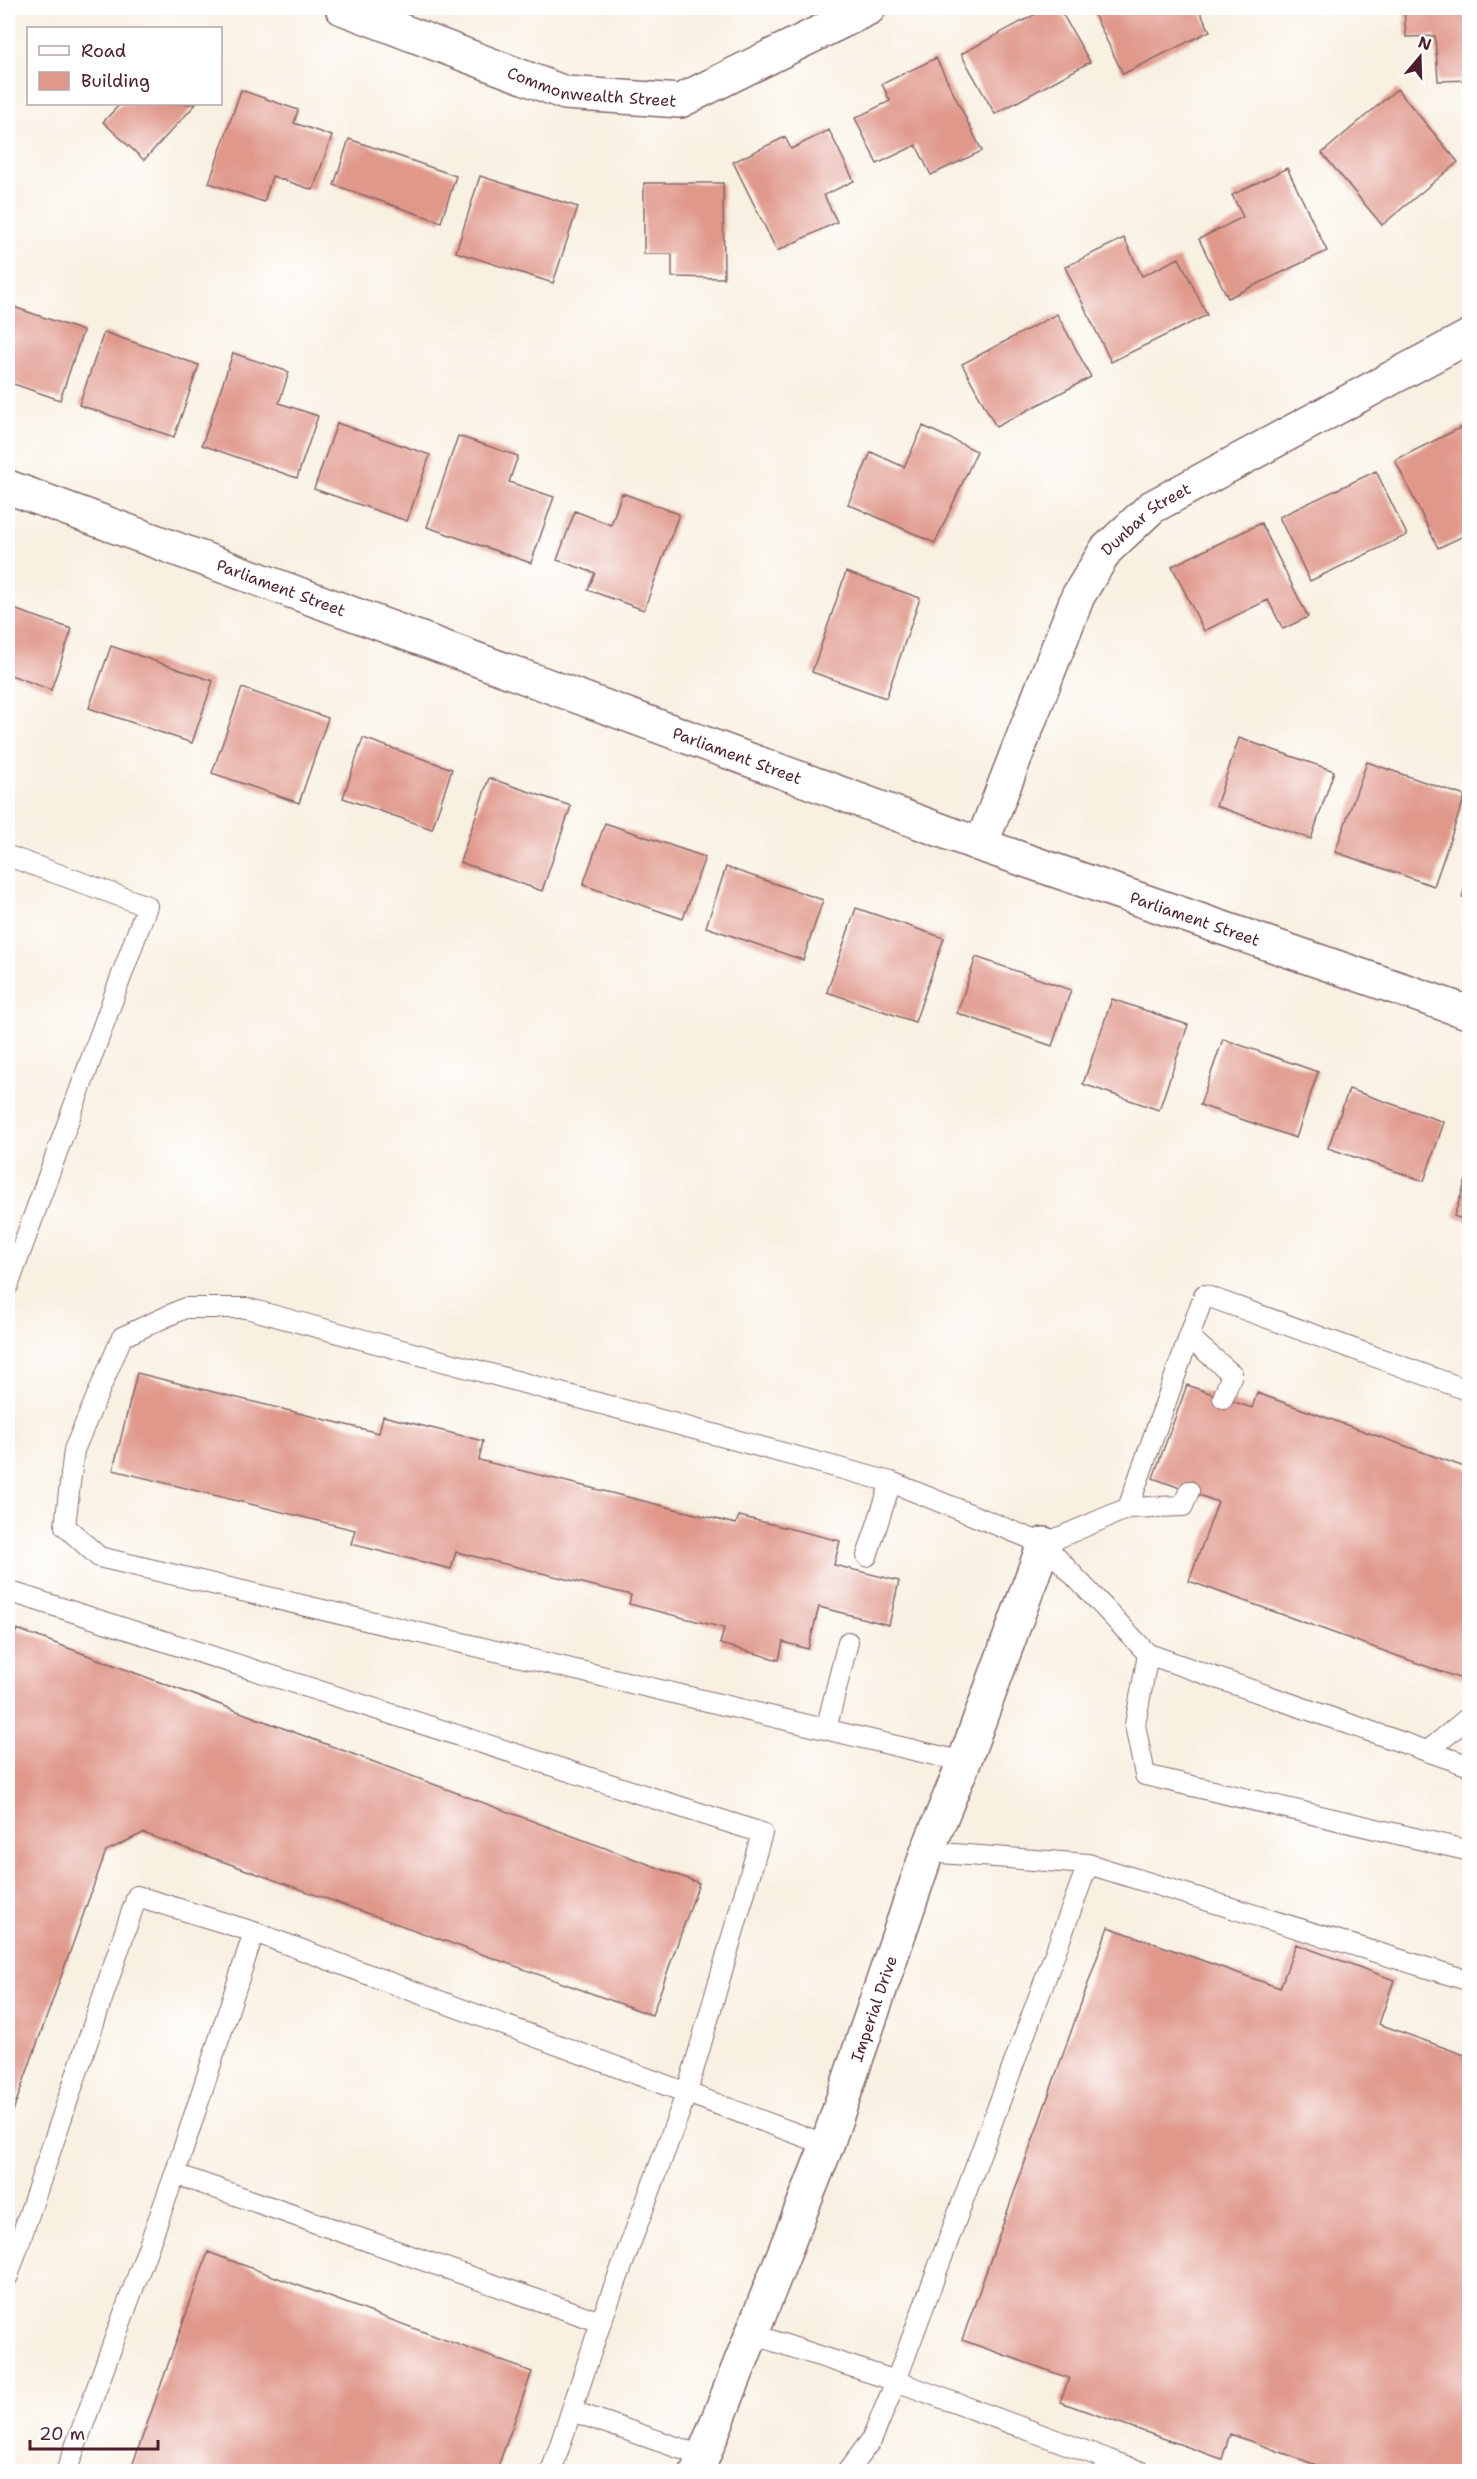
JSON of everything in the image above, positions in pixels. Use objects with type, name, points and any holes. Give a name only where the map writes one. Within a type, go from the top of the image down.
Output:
[{"type":"street","name":"Commonwealth Street","points":[[342,8],[565,93],[680,102],[869,8]]},
{"type":"street","name":"Dunbar Street","points":[[981,844],[1078,596],[1106,550],[1152,507],[1470,336]]},
{"type":"street","name":"Parliament Street","points":[[8,487],[981,844],[1470,1013]]},
{"type":"street","name":"Imperial Drive","points":[[699,2464],[827,2145],[927,1852],[964,1762],[1044,1544]]},
{"type":"lane","points":[[8,856],[147,906],[8,1286]]},
{"type":"lane","points":[[1128,1508],[1204,1295],[1470,1391]]},
{"type":"lane","points":[[964,1762],[99,1557],[65,1527],[74,1450],[122,1337],[185,1308],[246,1308],[891,1482],[1044,1544],[1148,1654],[1470,1766]]},
{"type":"lane","points":[[1189,1337],[1232,1374],[1223,1398]]},
{"type":"lane","points":[[867,1556],[891,1482]]},
{"type":"lane","points":[[1044,1544],[1128,1508],[1183,1506],[1189,1491]]},
{"type":"lane","points":[[8,1591],[762,1833],[687,2092],[601,2322],[551,2472]]},
{"type":"lane","points":[[826,1729],[848,1642]]},
{"type":"lane","points":[[1148,1654],[1135,1725],[1145,1775],[1470,1851]]},
{"type":"lane","points":[[1428,1752],[1470,1716]]},
{"type":"lane","points":[[927,1852],[1088,1863],[1470,1981]]},
{"type":"lane","points":[[847,2472],[872,2439],[896,2381],[1088,1863]]},
{"type":"lane","points":[[8,2276],[137,1896],[254,1932],[827,2145]]},
{"type":"lane","points":[[66,2472],[175,2174],[254,1932]]},
{"type":"lane","points":[[175,2174],[601,2322]]},
{"type":"lane","points":[[752,2334],[896,2381],[1105,2465],[1142,2472]]},
{"type":"lane","points":[[572,2410],[699,2464]]},
{"type":"building","points":[[1047,8],[1059,8],[1090,62],[995,114],[961,54]]},
{"type":"building","points":[[1091,8],[1198,8],[1210,31],[1123,74]]},
{"type":"building","points":[[1404,8],[1470,8],[1470,80],[1438,81],[1435,36],[1406,37]]},
{"type":"building","points":[[936,58],[982,151],[931,175],[916,145],[877,164],[855,118],[890,101],[882,84]]},
{"type":"building","points":[[1397,89],[1458,162],[1382,225],[1322,153]]},
{"type":"building","points":[[241,90],[298,110],[294,123],[332,136],[313,190],[272,176],[264,202],[209,183]]},
{"type":"building","points":[[119,105],[195,105],[144,160],[103,122]]},
{"type":"building","points":[[829,130],[854,181],[824,195],[837,222],[777,251],[733,162],[785,137],[791,149]]},
{"type":"building","points":[[349,139],[456,176],[441,222],[334,185]]},
{"type":"building","points":[[1287,168],[1327,251],[1228,298],[1199,239],[1243,217],[1232,195]]},
{"type":"building","points":[[480,176],[578,207],[553,283],[456,252]]},
{"type":"building","points":[[644,183],[723,183],[724,278],[672,277],[672,254],[644,254]]},
{"type":"building","points":[[1124,238],[1142,276],[1179,258],[1207,315],[1111,362],[1065,267]]},
{"type":"building","points":[[8,305],[83,331],[60,400],[8,382]]},
{"type":"building","points":[[1057,314],[1091,377],[996,427],[962,364]]},
{"type":"building","points":[[104,332],[199,365],[174,437],[79,405]]},
{"type":"building","points":[[233,353],[289,372],[279,403],[318,416],[297,478],[202,445]]},
{"type":"building","points":[[337,423],[430,455],[407,521],[314,489]]},
{"type":"building","points":[[1470,423],[1470,533],[1438,548],[1395,460]]},
{"type":"building","points":[[923,426],[977,451],[935,543],[848,504],[871,452],[904,467]]},
{"type":"building","points":[[458,436],[518,456],[509,482],[554,497],[531,563],[427,527]]},
{"type":"building","points":[[1376,471],[1407,535],[1310,581],[1279,517]]},
{"type":"building","points":[[622,493],[679,514],[644,610],[588,590],[595,573],[557,560],[575,511],[611,525]]},
{"type":"building","points":[[1261,523],[1308,617],[1283,629],[1268,600],[1204,631],[1172,566]]},
{"type":"building","points":[[846,572],[920,598],[886,698],[812,672]]},
{"type":"building","points":[[8,607],[72,629],[51,690],[8,674]]},
{"type":"building","points":[[111,646],[213,681],[192,743],[89,708]]},
{"type":"building","points":[[242,688],[328,718],[299,803],[212,773]]},
{"type":"building","points":[[363,738],[452,769],[432,829],[343,798]]},
{"type":"building","points":[[1239,738],[1334,771],[1311,839],[1216,806]]},
{"type":"building","points":[[1367,762],[1465,796],[1434,886],[1335,852]]},
{"type":"building","points":[[489,778],[571,806],[542,891],[460,862]]},
{"type":"building","points":[[605,823],[705,857],[683,919],[583,885]]},
{"type":"building","points":[[726,867],[823,900],[803,960],[706,927]]},
{"type":"building","points":[[1470,876],[1470,900],[1462,897]]},
{"type":"building","points":[[856,908],[944,938],[915,1022],[827,992]]},
{"type":"building","points":[[976,957],[1071,990],[1052,1046],[957,1013]]},
{"type":"building","points":[[1112,999],[1188,1025],[1159,1110],[1083,1084]]},
{"type":"building","points":[[1223,1039],[1318,1072],[1296,1138],[1200,1105]]},
{"type":"building","points":[[1349,1089],[1444,1122],[1424,1181],[1328,1148]]},
{"type":"building","points":[[1470,1171],[1470,1222],[1454,1216]]},
{"type":"building","points":[[137,1373],[379,1433],[383,1416],[483,1441],[479,1460],[736,1524],[739,1516],[840,1541],[834,1565],[899,1581],[889,1625],[819,1607],[808,1649],[783,1642],[779,1660],[720,1644],[724,1628],[629,1604],[631,1595],[456,1552],[451,1569],[351,1544],[355,1530],[113,1470]]},
{"type":"building","points":[[1187,1385],[1252,1408],[1257,1393],[1470,1469],[1470,1682],[1189,1581],[1218,1502],[1153,1478]]},
{"type":"building","points":[[17,1629],[699,1883],[652,2015],[143,1833],[106,1851],[8,2125],[8,1654]]},
{"type":"building","points":[[1108,1927],[1280,1988],[1296,1944],[1394,1980],[1379,2024],[1470,2057],[1470,2472],[1336,2472],[1230,2434],[1222,2459],[1060,2402],[1069,2378],[962,2340]]},
{"type":"building","points":[[208,2252],[532,2372],[496,2472],[130,2472]]}]
